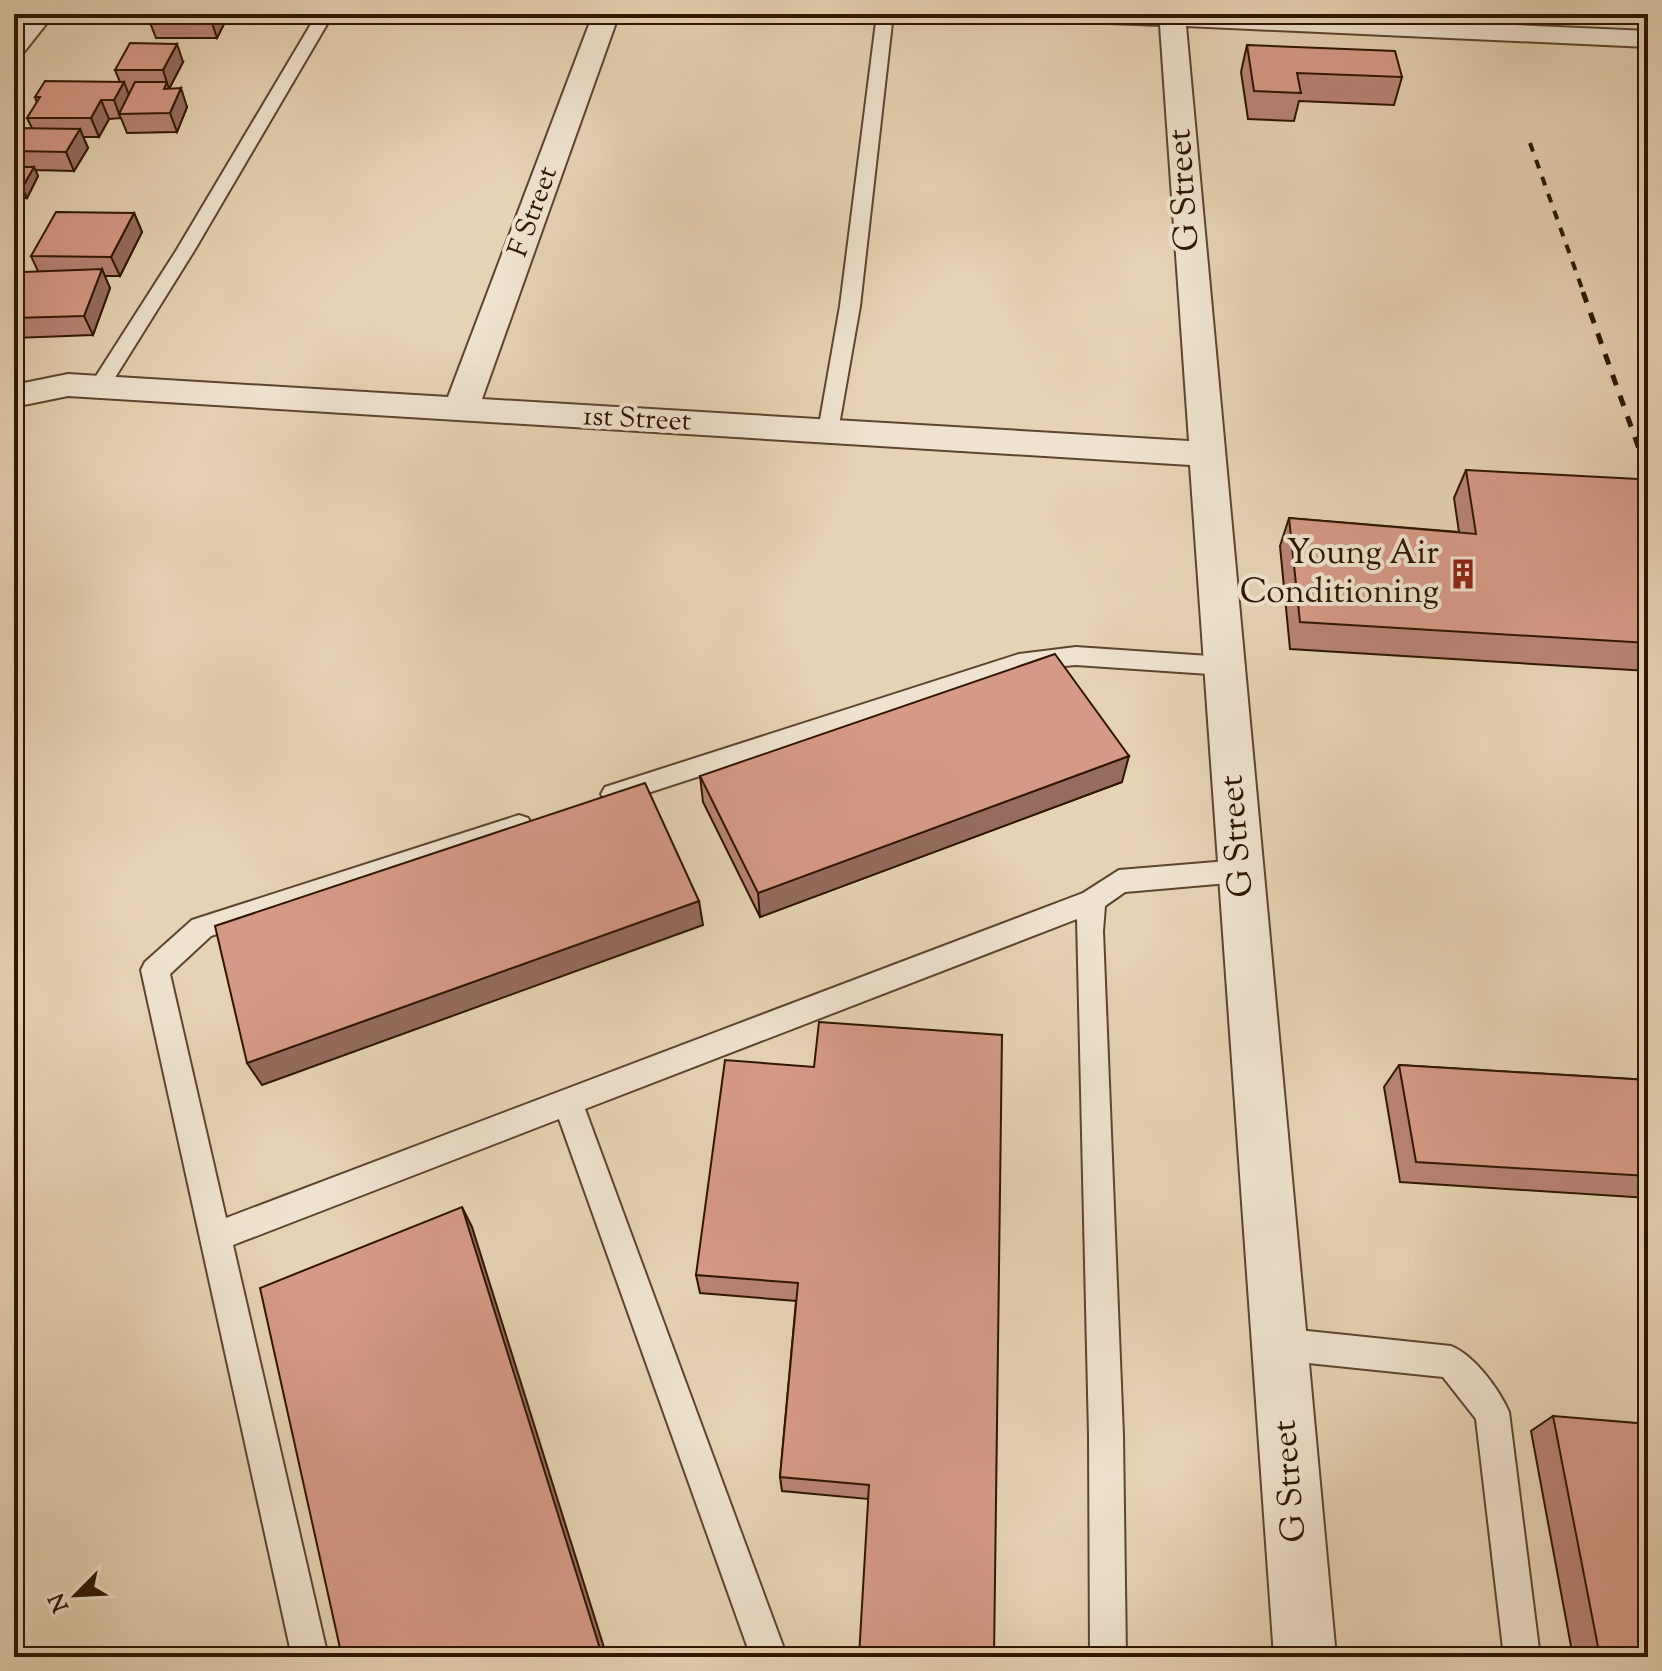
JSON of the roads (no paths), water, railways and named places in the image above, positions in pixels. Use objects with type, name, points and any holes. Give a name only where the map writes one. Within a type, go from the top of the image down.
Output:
[{"type":"street","points":[[14,46],[41,14]]},
{"type":"street","name":"F Street","points":[[461,409],[606,14]]},
{"type":"street","points":[[1084,14],[1648,39]]},
{"type":"street","name":"G Street","points":[[1172,17],[1305,1657]]},
{"type":"street","name":"1st Street","points":[[14,396],[83,386],[1206,454]]},
{"type":"lane","points":[[83,386],[185,251],[325,14]]},
{"type":"lane","points":[[828,431],[850,306],[885,14]]},
{"type":"lane","points":[[592,801],[1027,660],[1076,656],[1224,666]]},
{"type":"lane","points":[[310,1657],[155,970],[202,928],[547,816]]},
{"type":"lane","points":[[215,1237],[1092,901],[1119,881],[1240,871]]},
{"type":"lane","points":[[1092,901],[1089,931],[1106,1420],[1108,1657]]},
{"type":"lane","points":[[568,1102],[769,1657]]},
{"type":"lane","points":[[1279,1344],[1451,1362],[1492,1412],[1522,1657]]},
{"type":"railway","points":[[1530,143],[1584,294]]},
{"type":"railway","points":[[1583,292],[1648,474]]},
{"type":"place","name":"Young Air Conditioning","points":[[1463,574]]}]
